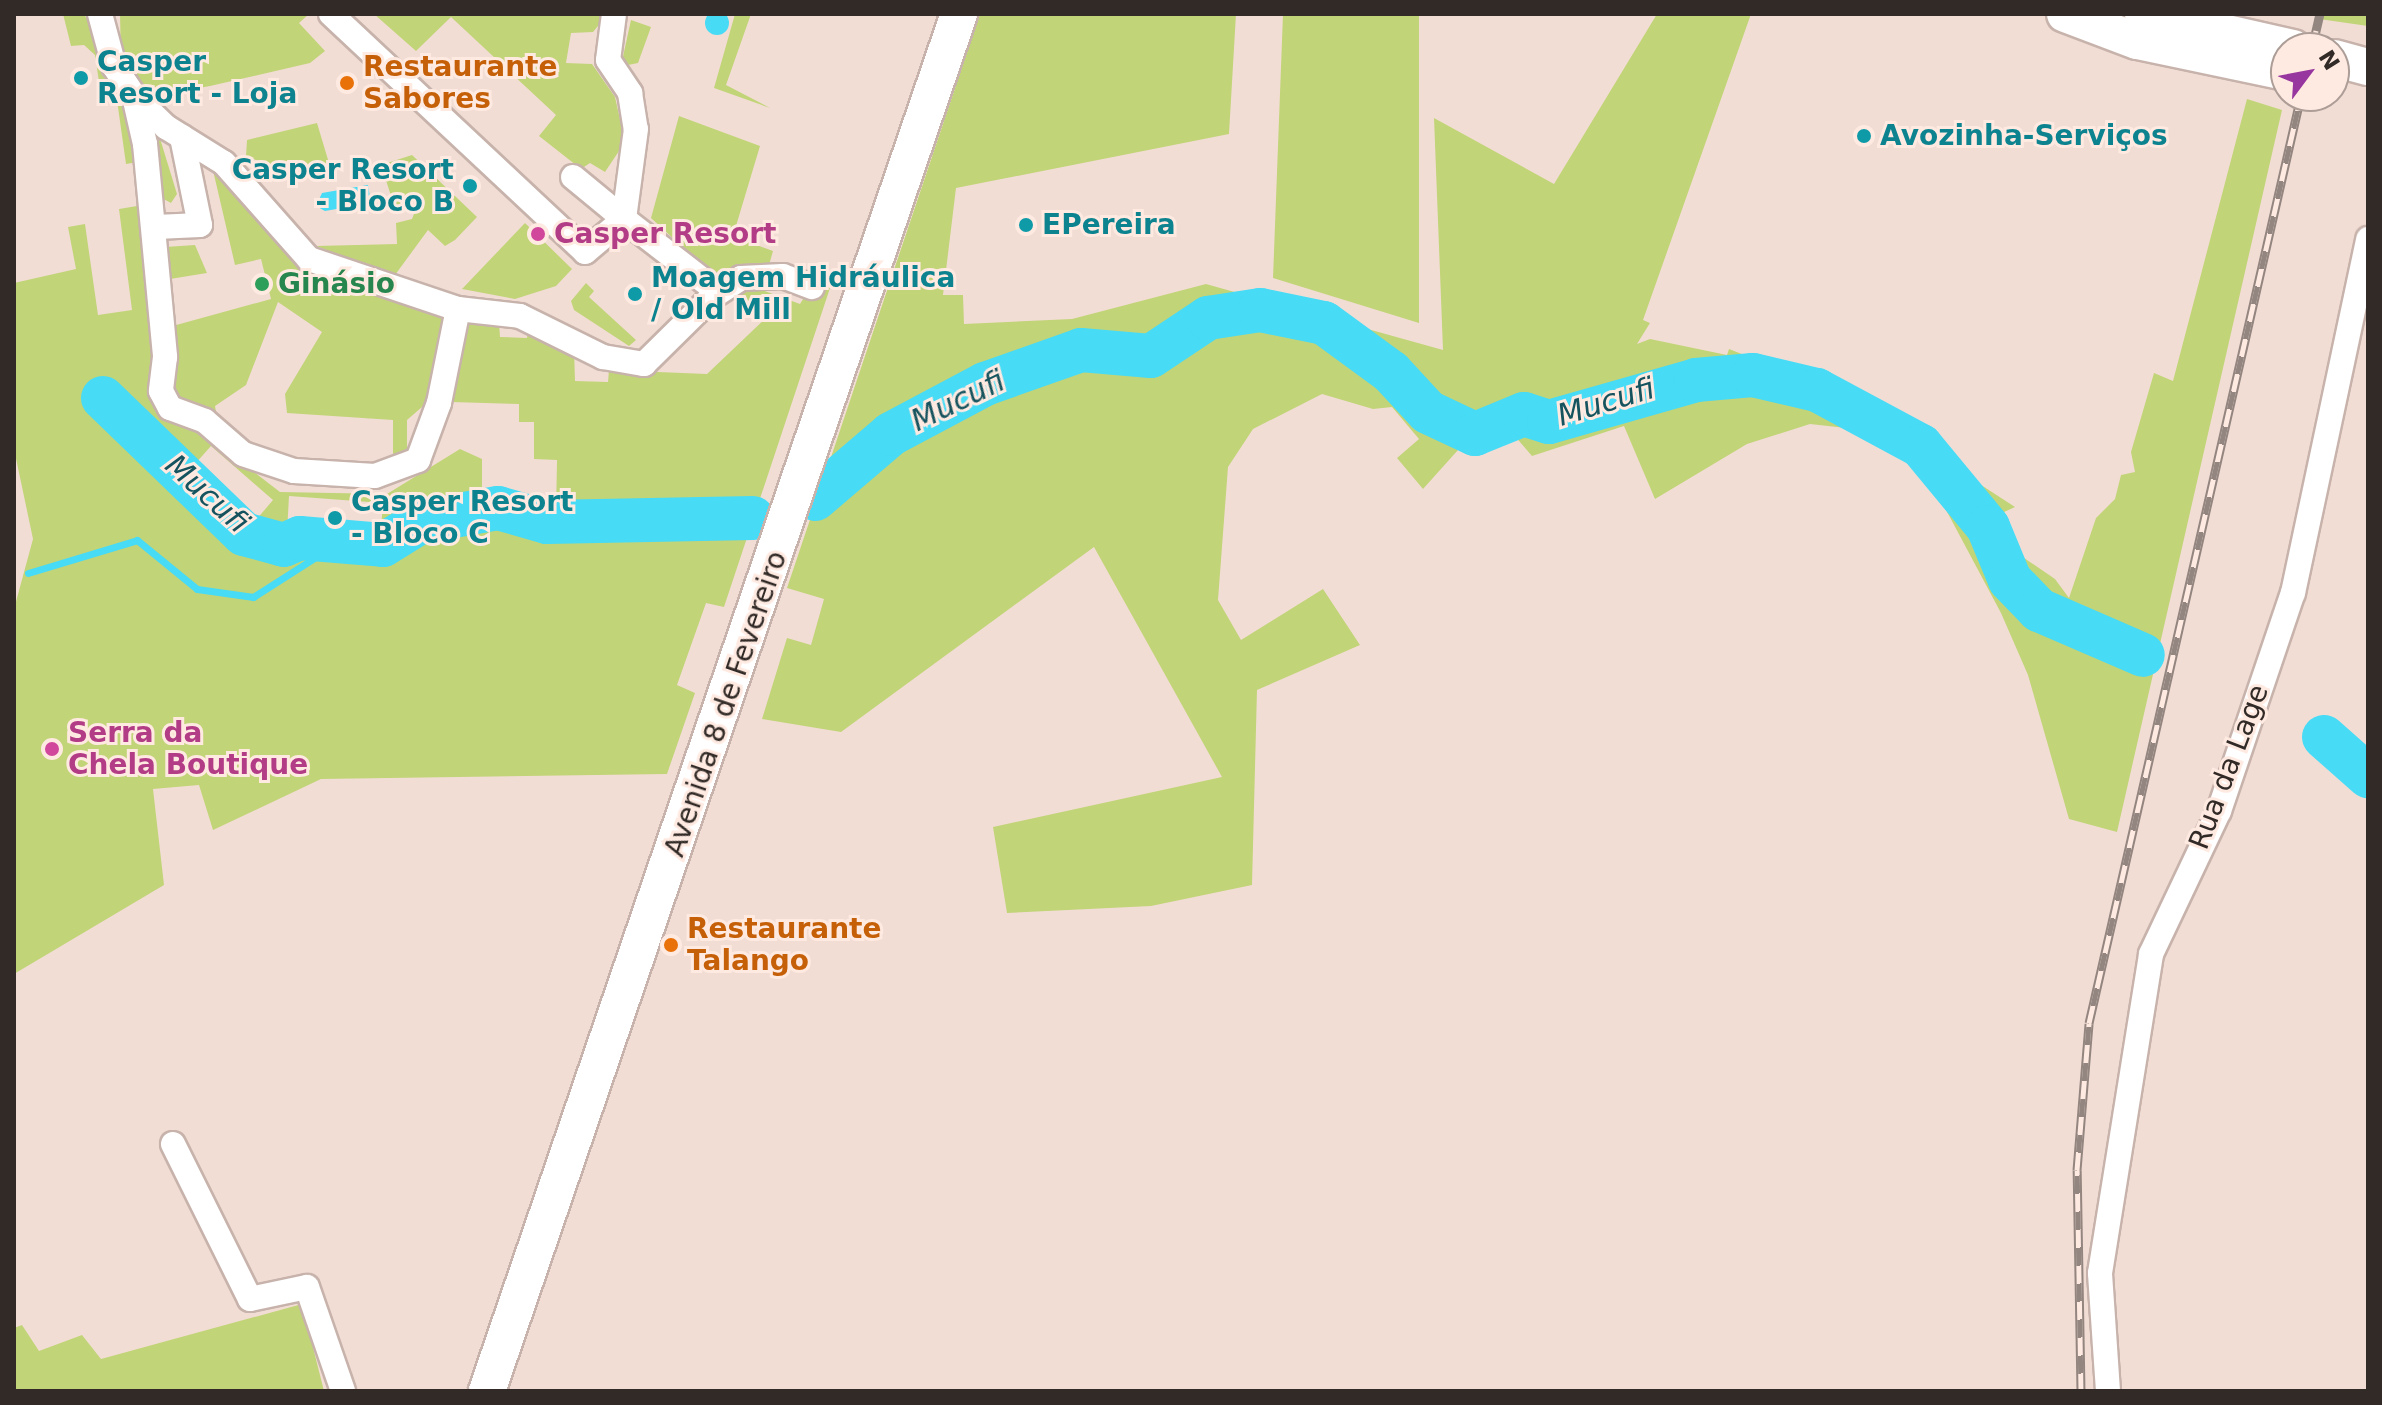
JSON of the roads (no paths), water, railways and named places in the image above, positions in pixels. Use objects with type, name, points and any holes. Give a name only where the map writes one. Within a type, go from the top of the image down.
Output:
[{"type":"main road","name":"Avenida 8 de Fevereiro","points":[[487,1391],[959,14]]},
{"type":"main road","points":[[2065,14],[2137,41],[2270,56]]},
{"type":"main road","points":[[2144,14],[2270,54]]},
{"type":"street","points":[[100,14],[114,66],[134,96],[182,137],[224,163],[309,259],[458,309],[520,316],[603,357],[644,364],[718,292],[741,278],[783,276],[812,287]]},
{"type":"street","points":[[331,14],[585,252],[624,219],[636,129],[630,93],[608,60],[614,14]]},
{"type":"street","points":[[134,96],[156,227],[161,391],[170,408],[205,421],[243,454],[294,471],[375,476],[418,460],[439,403],[458,309]]},
{"type":"street","points":[[156,227],[200,225],[182,137]]},
{"type":"street","points":[[573,177],[718,292]]},
{"type":"street","name":"Rua da Lage","points":[[2108,1391],[2100,1273],[2151,954],[2219,811],[2293,593],[2368,239]]},
{"type":"street","points":[[173,1144],[250,1299],[307,1287],[343,1391]]},
{"type":"water","points":[[717,11],[725,15],[729,23],[725,31],[717,35],[709,31],[705,23],[709,15]]},
{"type":"water","points":[[368,185],[371,203],[325,211],[316,206],[322,193]]},
{"type":"waterway","name":"Mucufi","points":[[815,499],[891,434],[985,384],[1081,350],[1151,356],[1208,318],[1260,310],[1324,323],[1391,372],[1428,412],[1475,434],[1524,414],[1549,422],[1696,380],[1753,375],[1817,390],[1921,446],[1988,527],[2010,580],[2039,610],[2143,655]]},
{"type":"waterway","name":"Mucufi","points":[[103,398],[244,534],[284,545],[300,538],[383,545],[420,522],[498,508],[547,522],[753,518]]},
{"type":"waterway","points":[[28,573],[137,540],[197,589],[253,597],[341,541]]},
{"type":"waterway","name":"Mucufi","points":[[2324,737],[2368,776]]},
{"type":"railway","points":[[2316,32],[2320,14]]},
{"type":"railway","points":[[2081,1391],[2077,1170],[2089,1023],[2297,112]]},
{"type":"place","name":"Casper Resort - Loja","points":[[81,78]]},
{"type":"place","name":"Restaurante Sabores","points":[[347,83]]},
{"type":"place","name":"Avozinha-Serviços","points":[[1864,136]]},
{"type":"place","name":"Casper Resort - Bloco B","points":[[470,186]]},
{"type":"place","name":"EPereira","points":[[1026,225]]},
{"type":"place","name":"Casper Resort","points":[[538,234]]},
{"type":"place","name":"Ginásio","points":[[262,284]]},
{"type":"place","name":"Moagem Hidráulica / Old Mill","points":[[635,294]]},
{"type":"place","name":"Casper Resort - Bloco C","points":[[335,518]]},
{"type":"place","name":"Serra da Chela Boutique","points":[[52,749]]},
{"type":"place","name":"Restaurante Talango","points":[[671,945]]}]
